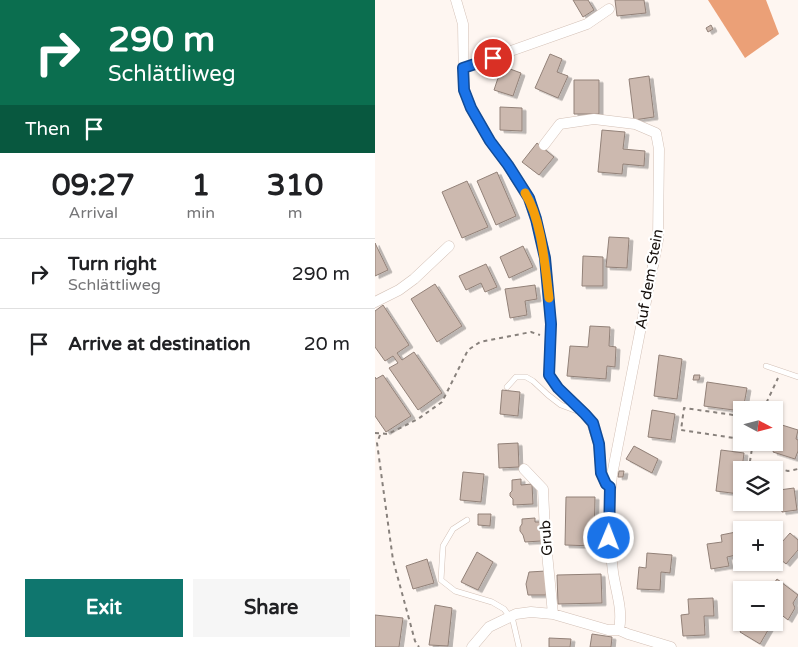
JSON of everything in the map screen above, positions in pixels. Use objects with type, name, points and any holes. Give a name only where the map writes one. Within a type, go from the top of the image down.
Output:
[{"type":"street","points":[[457,0],[463,24],[464,90],[471,108],[490,141],[529,198],[536,219],[545,258],[551,324],[549,375],[558,388],[593,423],[599,444],[601,473],[606,484],[610,487],[609,538],[613,574],[621,611],[619,630]]},
{"type":"street","points":[[463,68],[587,24],[609,10]]},
{"type":"street","name":"Auf dem Stein","points":[[544,145],[560,124],[594,119],[635,124],[656,132],[659,148],[658,240],[610,487]]},
{"type":"street","points":[[375,302],[399,290],[414,279],[449,246]]},
{"type":"street","name":"Grub","points":[[524,470],[543,489],[545,533],[553,614]]},
{"type":"street","points":[[472,647],[489,627],[509,616],[531,612],[553,614],[608,630],[619,630],[671,647]]},
{"type":"lane","points":[[766,366],[798,377]]},
{"type":"lane","points":[[507,387],[516,377],[526,377],[561,405],[585,414]]},
{"type":"lane","points":[[467,520],[453,529],[443,546],[441,580],[455,591],[491,602],[504,609],[513,621],[519,647]]},
{"type":"path","points":[[375,433],[388,434],[418,419],[442,402],[468,350],[480,342],[531,332],[543,336],[550,342]]},
{"type":"path","points":[[767,401],[781,371]]},
{"type":"path","points":[[733,415],[684,408],[681,430],[733,438]]},
{"type":"path","points":[[380,434],[377,443],[393,560],[415,641],[419,647]]},
{"type":"path","points":[[752,451],[750,462],[788,471],[798,469]]},
{"type":"shaded area","points":[[708,0],[766,0],[779,34],[745,58]]},
{"type":"building","points":[[573,0],[588,0],[594,10],[583,17]]},
{"type":"building","points":[[615,0],[644,0],[646,13],[617,16]]},
{"type":"building","points":[[711,25],[713,29],[708,32],[706,28]]},
{"type":"building","points":[[550,54],[562,59],[557,72],[568,76],[558,98],[535,88]]},
{"type":"building","points":[[502,66],[521,73],[513,96],[494,90]]},
{"type":"building","points":[[649,76],[654,117],[634,120],[629,79]]},
{"type":"building","points":[[574,80],[599,80],[599,114],[574,114]]},
{"type":"building","points":[[500,107],[522,108],[522,131],[500,130]]},
{"type":"building","points":[[602,130],[625,132],[623,149],[645,151],[644,166],[623,164],[622,174],[598,172]]},
{"type":"building","points":[[537,143],[554,157],[539,175],[522,162]]},
{"type":"building","points":[[497,172],[516,216],[496,225],[477,181]]},
{"type":"building","points":[[467,181],[488,227],[462,238],[442,192]]},
{"type":"building","points":[[609,237],[629,238],[627,268],[606,267]]},
{"type":"building","points":[[375,243],[388,270],[375,276]]},
{"type":"building","points":[[523,246],[533,267],[509,278],[500,257]]},
{"type":"building","points":[[583,256],[603,257],[603,286],[582,286]]},
{"type":"building","points":[[486,264],[497,287],[485,292],[481,283],[466,290],[459,276]]},
{"type":"building","points":[[435,284],[462,326],[437,342],[411,299]]},
{"type":"building","points":[[535,285],[537,299],[525,301],[527,315],[510,318],[505,289]]},
{"type":"building","points":[[383,305],[409,345],[397,353],[402,360],[414,352],[442,393],[418,410],[389,368],[398,363],[393,356],[385,361],[375,347],[375,311]]},
{"type":"building","points":[[590,326],[610,327],[609,346],[616,347],[615,367],[607,366],[606,379],[567,376],[570,346],[588,347]]},
{"type":"building","points":[[659,355],[682,359],[677,399],[654,396]]},
{"type":"building","points":[[383,375],[411,416],[386,432],[375,416],[375,377],[376,379]]},
{"type":"building","points":[[694,375],[700,375],[699,380],[693,380]]},
{"type":"building","points":[[707,382],[747,388],[745,401],[733,401],[733,410],[704,406]]},
{"type":"building","points":[[502,390],[520,392],[518,416],[500,414]]},
{"type":"building","points":[[652,410],[675,414],[671,440],[648,437]]},
{"type":"building","points":[[783,425],[798,430],[796,439],[798,440],[798,451],[795,459],[773,452],[783,451]]},
{"type":"building","points":[[518,443],[519,467],[499,468],[498,444]]},
{"type":"building","points":[[634,446],[658,459],[652,473],[626,459]]},
{"type":"building","points":[[721,450],[744,453],[743,461],[733,461],[733,493],[716,491]]},
{"type":"building","points":[[619,471],[624,471],[623,477],[618,477]]},
{"type":"building","points":[[463,472],[484,474],[481,502],[460,500]]},
{"type":"building","points":[[521,479],[521,485],[532,484],[533,504],[513,505],[513,499],[510,496],[512,480]]},
{"type":"building","points":[[794,488],[797,510],[782,512],[783,489]]},
{"type":"building","points":[[566,497],[595,497],[594,546],[565,545]]},
{"type":"building","points":[[478,514],[491,514],[490,526],[478,525]]},
{"type":"building","points":[[535,518],[535,522],[540,522],[541,541],[525,542],[520,531],[522,519]]},
{"type":"building","points":[[733,533],[733,556],[727,557],[729,566],[711,569],[707,544],[722,542],[721,535]]},
{"type":"building","points":[[790,533],[798,540],[798,550],[786,564],[783,562],[783,541]]},
{"type":"building","points":[[477,552],[493,562],[478,590],[461,582]]},
{"type":"building","points":[[647,553],[672,555],[670,573],[661,572],[660,590],[637,589],[639,567],[646,568]]},
{"type":"building","points":[[427,559],[434,583],[413,589],[406,566]]},
{"type":"building","points":[[546,571],[546,595],[528,595],[526,584],[529,572]]},
{"type":"building","points":[[601,574],[602,603],[558,604],[557,575]]},
{"type":"building","points":[[783,584],[798,595],[793,603],[795,608],[788,620],[783,616]]},
{"type":"building","points":[[713,598],[714,616],[704,616],[705,635],[683,636],[681,615],[689,614],[688,599]]},
{"type":"building","points":[[435,605],[452,608],[448,646],[429,645]]},
{"type":"building","points":[[375,615],[403,618],[399,647],[375,647]]},
{"type":"building","points":[[740,631],[768,631],[760,644]]},
{"type":"building","points":[[592,634],[612,637],[611,647],[590,647]]},
{"type":"building","points":[[549,638],[571,639],[570,647],[549,647]]},
{"type":"slow traffic","points":[[525,193],[529,198],[536,219],[545,258],[549,298]]},
{"type":"route","points":[[493,58],[463,68],[464,90],[471,108],[490,141],[529,198],[536,219],[545,258],[551,324],[549,375],[558,388],[593,423],[599,444],[601,473],[606,484],[610,487],[609,538]]}]
